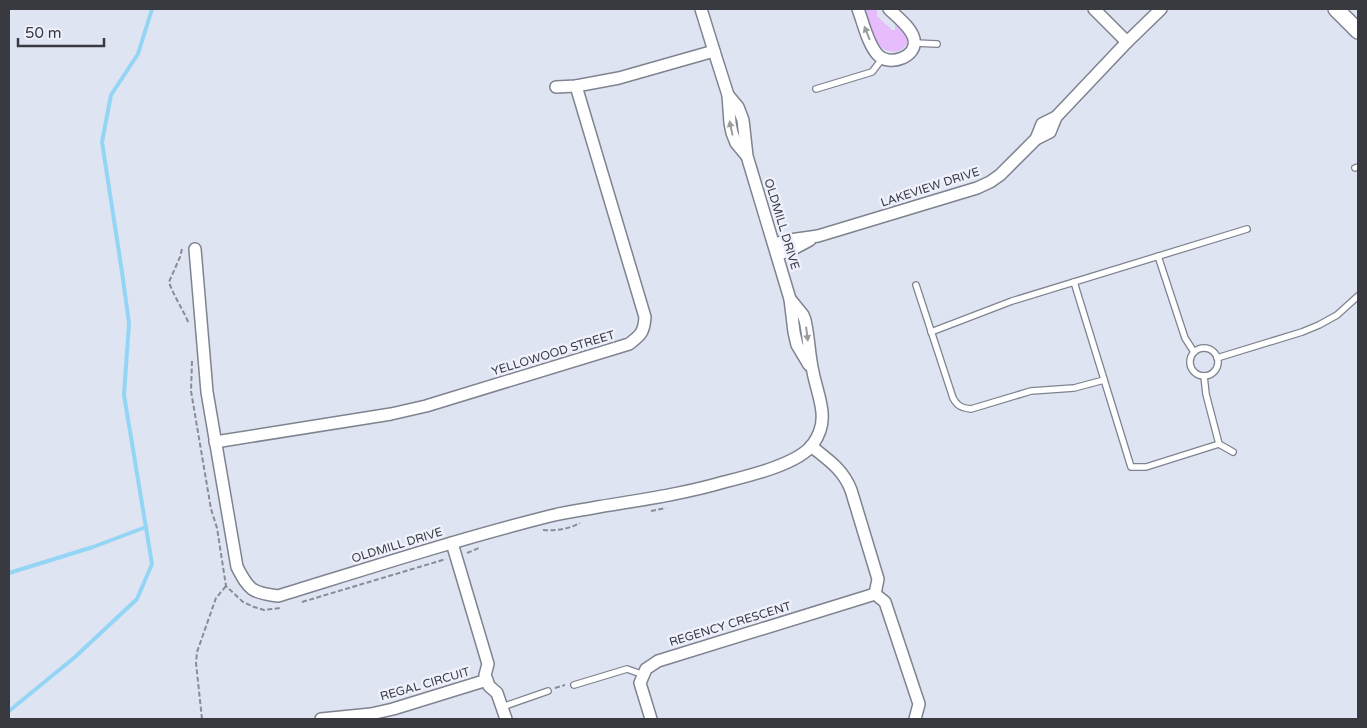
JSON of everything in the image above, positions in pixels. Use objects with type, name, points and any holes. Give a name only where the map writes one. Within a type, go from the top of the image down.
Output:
[{"type":"main road","points":[[1336,9],[1358,31]]},
{"type":"street","name":"OLDMILL DRIVE","points":[[195,249],[207,392],[237,566],[246,584],[260,594],[278,596],[552,515],[706,487],[788,462],[803,454],[812,446],[820,429],[823,413],[813,373],[805,320],[790,299],[747,156],[743,120],[738,107],[728,95],[701,9]]},
{"type":"street","points":[[858,9],[876,53],[882,59],[889,61],[905,56],[912,51],[914,44],[914,37],[910,31],[889,9]]},
{"type":"street","points":[[1094,9],[1127,42]]},
{"type":"street","name":"LAKEVIEW DRIVE","points":[[776,249],[795,248],[818,236],[977,188],[1000,175],[1036,139],[1042,124],[1056,117],[1161,9]]},
{"type":"street","points":[[556,87],[576,86],[619,78],[674,62],[702,48],[713,48]]},
{"type":"street","name":"YELLOWOOD STREET","points":[[215,442],[391,414],[426,406],[629,344],[639,336],[644,329],[645,317],[576,86]]},
{"type":"street","points":[[812,446],[841,471],[849,483],[878,579],[875,594],[885,602],[919,704],[916,719]]},
{"type":"street","points":[[452,543],[488,664],[487,680],[489,686],[497,692],[506,719]]},
{"type":"street","name":"REGENCY CRESCENT","points":[[644,675],[646,669],[658,660],[875,594]]},
{"type":"street","points":[[644,675],[640,683],[651,719]]},
{"type":"street","name":"REGAL CIRCUIT","points":[[320,719],[371,717],[487,680]]},
{"type":"lane","points":[[914,44],[937,44]]},
{"type":"lane","points":[[816,89],[872,72],[882,59]]},
{"type":"lane","points":[[932,332],[1012,301],[1247,229]]},
{"type":"lane","points":[[1158,256],[1185,338],[1194,352]]},
{"type":"lane","points":[[1074,282],[1131,467],[1146,467],[1219,444]]},
{"type":"lane","points":[[916,285],[953,398],[958,405],[972,409],[1031,391],[1074,388],[1104,380]]},
{"type":"lane","points":[[1217,358],[1319,325],[1337,315],[1358,296]]},
{"type":"lane","points":[[1200,349],[1208,349],[1214,352],[1218,363],[1216,370],[1204,376],[1196,374],[1190,367],[1190,358],[1194,352],[1200,349]]},
{"type":"lane","points":[[1204,376],[1206,394],[1219,444],[1233,452]]},
{"type":"lane","points":[[574,685],[627,669],[644,675]]},
{"type":"lane","points":[[502,707],[548,691]]},
{"type":"path","points":[[182,249],[169,282],[184,309],[190,326]]},
{"type":"path","points":[[192,354],[191,391],[226,586],[243,602],[254,607],[264,610],[288,606]]},
{"type":"path","points":[[651,511],[670,507]]},
{"type":"path","points":[[542,530],[553,531],[574,526],[581,522]]},
{"type":"path","points":[[297,603],[482,547]]},
{"type":"path","points":[[202,719],[196,663],[197,652],[216,598],[226,586]]},
{"type":"path","points":[[548,691],[574,685]]},
{"type":"shaded area","points":[[863,9],[877,9],[877,16],[892,30],[895,30],[895,24],[897,23],[907,36],[906,45],[900,50],[895,51],[882,48],[872,35]]},
{"type":"waterway","points":[[9,711],[75,657],[137,599],[152,564],[124,395],[129,323],[102,142],[111,95],[138,54],[152,9]]},
{"type":"waterway","points":[[9,573],[93,547],[146,527]]}]
